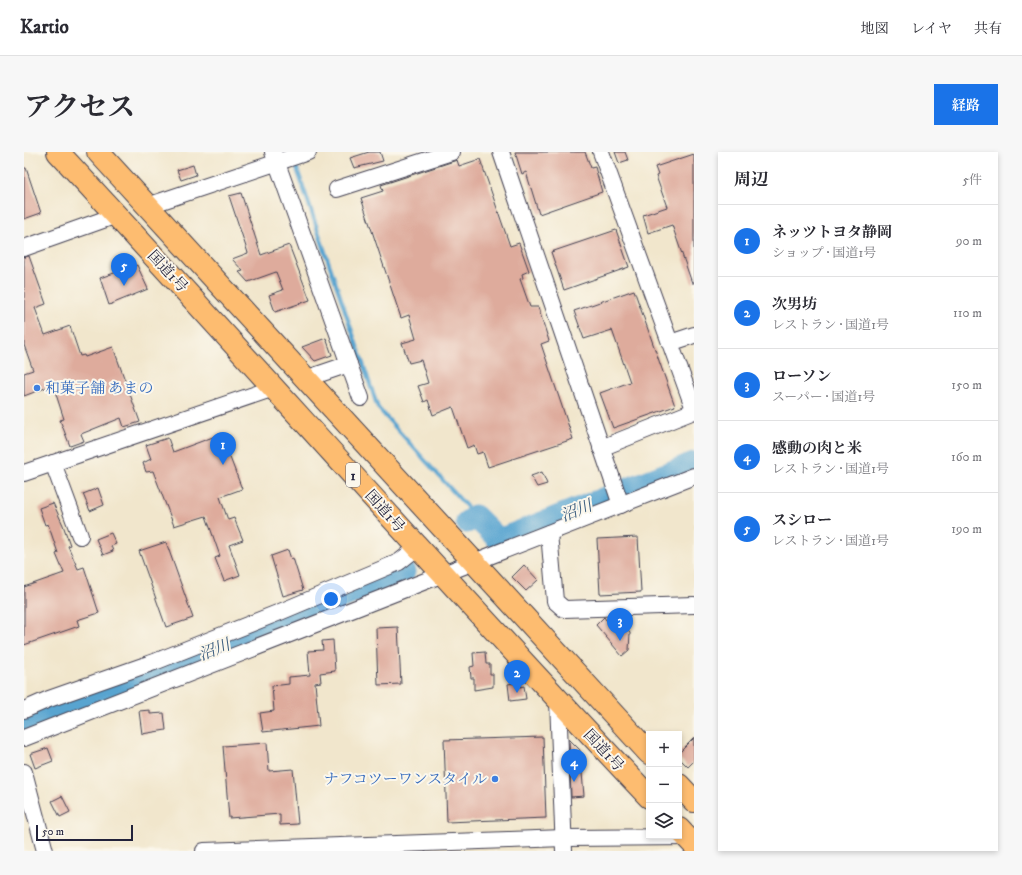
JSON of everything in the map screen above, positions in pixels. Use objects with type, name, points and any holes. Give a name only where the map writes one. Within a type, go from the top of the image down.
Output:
[{"type":"highway","name":"国道1号","points":[[58,152],[558,701],[646,795]]},
{"type":"highway","name":"国道1号","points":[[98,152],[473,563],[646,750]]},
{"type":"highway","points":[[682,788],[694,801]]},
{"type":"street","points":[[147,206],[275,157],[308,152]]},
{"type":"street","points":[[337,189],[452,152]]},
{"type":"street","points":[[501,152],[621,505]]},
{"type":"street","points":[[601,152],[694,410],[601,448]]},
{"type":"street","points":[[275,157],[361,398]]},
{"type":"street","points":[[24,248],[117,215]]},
{"type":"street","points":[[670,343],[694,335]]},
{"type":"street","points":[[305,379],[349,364]]},
{"type":"street","points":[[24,473],[274,388]]},
{"type":"street","points":[[53,463],[80,536]]},
{"type":"street","points":[[24,738],[694,476]]},
{"type":"street","points":[[549,533],[555,601],[564,609],[694,605]]},
{"type":"street","points":[[24,710],[49,699],[157,661],[280,612],[398,562],[418,547]]},
{"type":"street","points":[[558,701],[564,844]]},
{"type":"street","points":[[24,772],[45,851]]},
{"type":"street","points":[[204,851],[564,844],[688,837]]},
{"type":"building","points":[[369,152],[380,152],[383,161],[354,168],[350,158]]},
{"type":"building","points":[[515,152],[585,152],[591,168],[595,167],[602,192],[539,214],[526,172],[522,174]]},
{"type":"building","points":[[615,152],[625,152],[628,160],[619,163]]},
{"type":"building","points":[[694,154],[694,283],[692,283],[672,225],[648,233],[643,215],[667,207],[656,176],[658,175],[655,167]]},
{"type":"building","points":[[480,159],[510,246],[519,243],[529,271],[522,274],[523,278],[520,279],[530,307],[538,307],[549,341],[541,344],[573,439],[488,467],[483,452],[477,454],[474,445],[467,448],[453,407],[433,415],[428,400],[424,402],[418,386],[428,383],[421,360],[409,363],[402,343],[416,339],[409,315],[401,318],[361,198],[383,191],[381,185],[457,160],[459,166]]},
{"type":"building","points":[[193,165],[196,175],[181,180],[177,170]]},
{"type":"building","points":[[24,168],[26,168],[41,213],[24,219]]},
{"type":"building","points":[[241,193],[261,255],[289,245],[310,300],[275,312],[269,295],[283,290],[276,272],[248,282],[239,272],[243,271],[232,259],[248,253],[229,196]]},
{"type":"building","points":[[616,230],[629,267],[564,290],[551,252]]},
{"type":"building","points":[[29,256],[46,304],[35,308],[45,335],[70,326],[80,356],[84,355],[85,357],[113,347],[140,422],[124,427],[121,418],[81,434],[84,441],[70,446],[60,420],[64,419],[53,385],[24,396],[24,373],[33,370],[24,345],[24,257]]},
{"type":"building","points":[[137,265],[148,289],[109,305],[100,278]]},
{"type":"building","points":[[634,290],[675,406],[613,428],[600,393],[630,382],[612,330],[584,339],[574,311]]},
{"type":"building","points":[[326,338],[332,355],[315,361],[302,347]]},
{"type":"building","points":[[221,434],[242,489],[220,497],[228,520],[234,518],[243,540],[229,545],[240,575],[224,581],[215,558],[220,556],[206,516],[174,526],[153,471],[146,472],[143,463],[151,459],[146,445],[168,438],[173,452]]},
{"type":"building","points":[[542,472],[547,484],[537,487],[531,476]]},
{"type":"building","points":[[98,488],[104,505],[90,511],[83,494]]},
{"type":"building","points":[[53,503],[63,525],[70,545],[68,546],[78,569],[84,567],[99,613],[77,620],[79,626],[24,645],[24,587],[64,573],[56,554],[58,553],[48,524],[45,525],[39,508]]},
{"type":"building","points":[[111,533],[116,544],[111,546],[113,551],[103,555],[96,539]]},
{"type":"building","points":[[638,537],[641,592],[600,594],[597,539]]},
{"type":"building","points":[[166,542],[193,618],[166,627],[139,551]]},
{"type":"building","points":[[288,550],[291,559],[293,558],[303,590],[283,596],[271,556]]},
{"type":"building","points":[[524,565],[538,580],[526,591],[512,577]]},
{"type":"building","points":[[604,617],[606,620],[611,617],[620,628],[623,625],[630,633],[629,650],[622,656],[596,625]]},
{"type":"building","points":[[398,627],[401,684],[378,685],[376,628]]},
{"type":"building","points":[[333,640],[335,671],[320,673],[321,682],[315,683],[319,726],[263,732],[260,713],[274,711],[272,686],[289,684],[289,677],[310,675],[308,651],[323,650],[322,641]]},
{"type":"building","points":[[485,652],[486,664],[490,664],[490,674],[493,674],[493,687],[474,690],[474,678],[471,678],[470,667],[474,666],[473,653]]},
{"type":"building","points":[[520,682],[520,687],[524,686],[526,699],[510,701],[508,684]]},
{"type":"building","points":[[150,710],[150,714],[164,713],[166,730],[142,734],[139,711]]},
{"type":"building","name":"ナフコツーワンスタイル","points":[[543,737],[546,818],[447,822],[444,740]]},
{"type":"building","points":[[694,738],[694,761],[688,767],[682,761],[682,750]]},
{"type":"building","points":[[569,739],[580,750],[584,796],[571,797]]},
{"type":"building","points":[[267,743],[269,771],[293,769],[298,824],[280,825],[280,814],[229,818],[223,746]]},
{"type":"building","points":[[48,748],[53,761],[35,768],[30,754]]},
{"type":"building","points":[[62,796],[70,812],[60,817],[52,801]]},
{"type":"waterway","points":[[294,160],[378,408],[475,516]]},
{"type":"waterway","name":"沼川","points":[[467,522],[475,516],[498,539],[504,538],[694,463]]},
{"type":"waterway","name":"沼川","points":[[24,726],[404,572]]},
{"type":"place","name":"スシロー","points":[[124,286]]},
{"type":"place","name":"和菓子舗 あまの","points":[[37,388]]},
{"type":"place","name":"ネッツトヨタ静岡","points":[[223,465]]},
{"type":"place","name":"ローソン","points":[[620,641]]},
{"type":"place","name":"次男坊","points":[[517,693]]},
{"type":"place","name":"ナフコツーワンスタイル","points":[[495,779]]},
{"type":"place","name":"感動の肉と米","points":[[574,782]]}]
